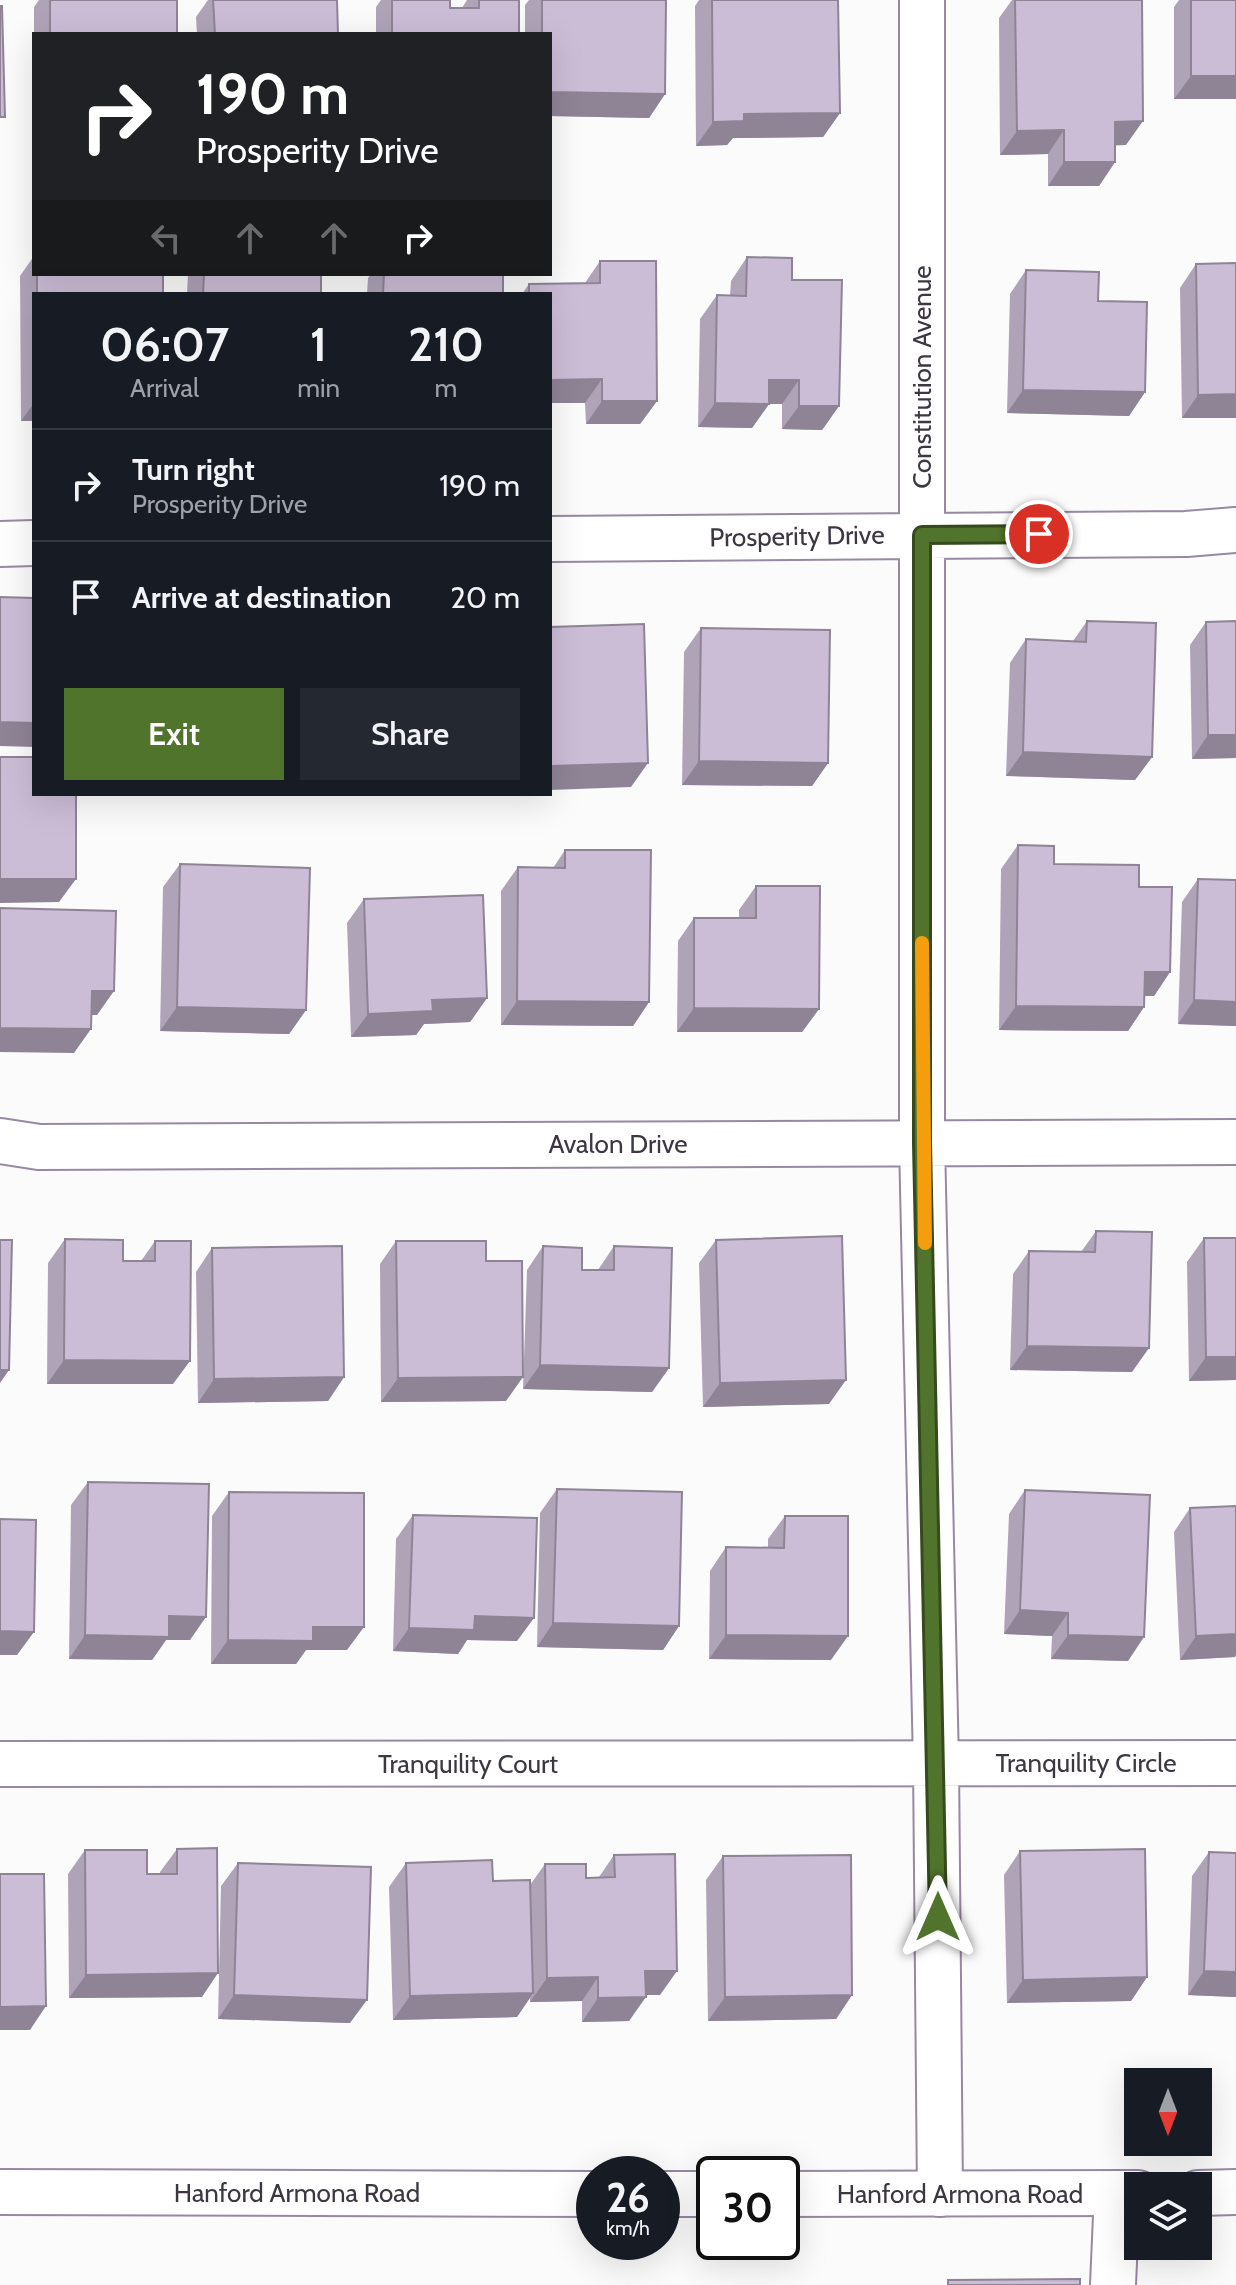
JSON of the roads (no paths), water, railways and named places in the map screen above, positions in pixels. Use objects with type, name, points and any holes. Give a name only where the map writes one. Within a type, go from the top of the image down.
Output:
[{"type":"street","name":"Constitution Avenue","points":[[922,0],[922,1143],[936,1763],[940,2194]]},
{"type":"street","name":"Prosperity Drive","points":[[552,539],[1186,534],[1236,530]]},
{"type":"street","points":[[0,544],[32,543]]},
{"type":"street","name":"Avalon Drive","points":[[0,1141],[39,1147],[1236,1142]]},
{"type":"street","name":"Tranquility Circle","points":[[936,1763],[1236,1763]]},
{"type":"street","name":"Tranquility Court","points":[[0,1764],[936,1763]]},
{"type":"street","name":"Hanford Armona Road","points":[[0,2192],[576,2194]]},
{"type":"street","points":[[1212,2193],[1236,2192]]},
{"type":"street","name":"Hanford Armona Road","points":[[800,2194],[1124,2193]]},
{"type":"street","points":[[1113,2285],[1124,2213]]}]
